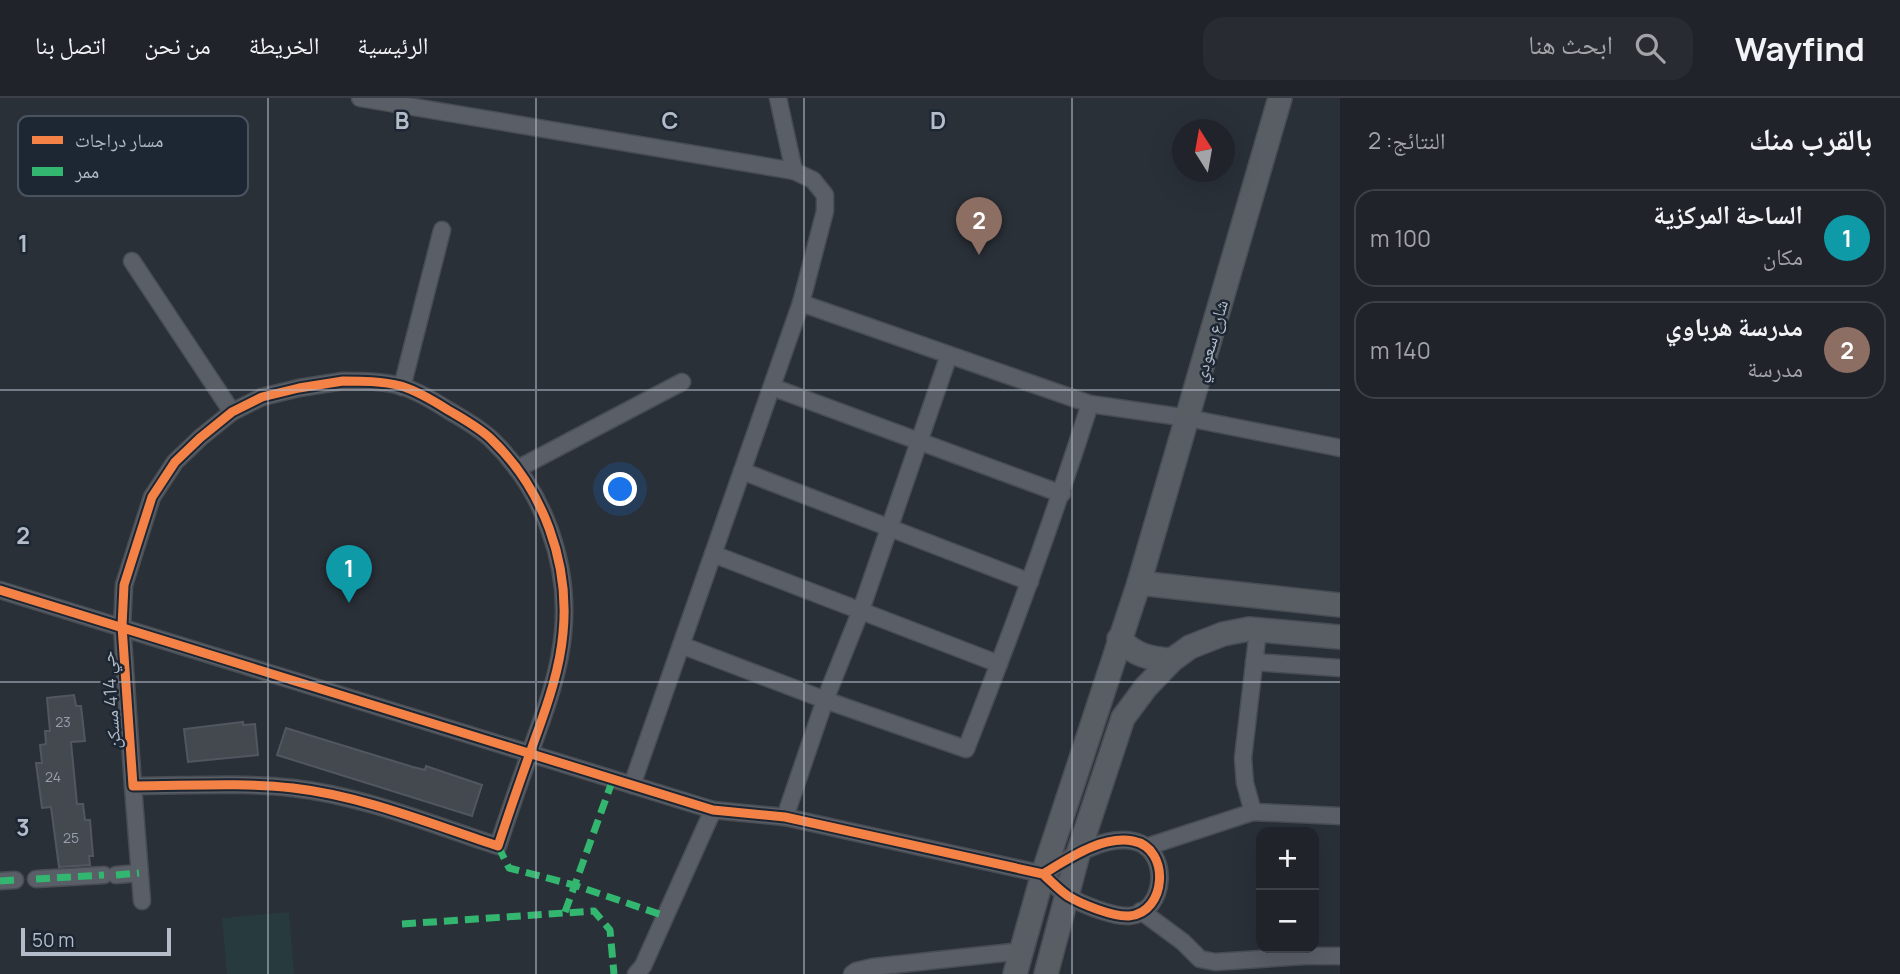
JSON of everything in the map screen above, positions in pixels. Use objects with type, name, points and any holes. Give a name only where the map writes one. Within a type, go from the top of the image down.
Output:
[{"type":"main road","name":"شارع سعودي","points":[[1015,974],[1043,874],[1139,583],[1280,98]]},
{"type":"main road","points":[[1139,583],[1340,605]]},
{"type":"main road","points":[[1046,974],[1078,854],[1123,718],[1146,687],[1172,660],[1194,645],[1223,634],[1258,630],[1340,637]]},
{"type":"main road","points":[[1119,639],[1131,651],[1149,659],[1172,660]]},
{"type":"street","points":[[360,98],[794,171],[813,180],[825,195],[825,211],[801,303],[632,785]]},
{"type":"street","points":[[778,98],[794,171]]},
{"type":"street","points":[[402,387],[442,230]]},
{"type":"street","points":[[132,261],[232,412]]},
{"type":"street","points":[[801,303],[1090,404],[1188,418],[1340,448]]},
{"type":"street","points":[[785,817],[825,700],[861,611],[949,355]]},
{"type":"street","name":"حي 414 مسكن","points":[[133,786],[248,785],[293,788],[372,806],[498,846],[554,681],[563,636],[565,602],[562,571],[552,535],[535,497],[517,468],[484,434],[435,402],[402,387],[370,381],[343,381],[262,397],[232,412],[174,463],[152,497],[124,585],[122,626],[133,786],[139,873],[142,901]]},
{"type":"street","points":[[517,468],[682,382]]},
{"type":"street","points":[[772,387],[1062,494]]},
{"type":"street","points":[[681,645],[825,700],[966,749],[1062,494],[1090,404]]},
{"type":"street","points":[[742,471],[1030,582]]},
{"type":"street","points":[[713,554],[999,664]]},
{"type":"street","points":[[0,590],[713,810],[785,817],[1043,874],[1068,896],[1099,910],[1129,916],[1141,911],[1151,904],[1160,880],[1154,856],[1146,847],[1134,841],[1111,842],[1078,854],[1043,874]]},
{"type":"street","points":[[1253,812],[1245,783],[1243,758],[1258,630]]},
{"type":"street","points":[[1254,662],[1340,668]]},
{"type":"street","points":[[641,971],[713,810]]},
{"type":"street","points":[[1146,847],[1253,812],[1340,816]]},
{"type":"street","points":[[36,879],[139,873]]},
{"type":"street","points":[[1058,974],[1068,896]]},
{"type":"street","points":[[1141,911],[1200,959],[1215,962],[1340,956]]},
{"type":"street","points":[[852,974],[873,967],[1022,951]]},
{"type":"green space","points":[[289,912],[294,974],[227,974],[222,918]]},
{"type":"building","points":[[74,695],[76,706],[81,706],[85,741],[71,742],[77,804],[83,804],[85,820],[90,820],[93,856],[89,856],[90,865],[59,867],[51,807],[42,808],[36,763],[42,763],[40,745],[46,744],[45,731],[50,731],[47,698]]},
{"type":"building","points":[[243,722],[243,725],[255,724],[258,755],[188,762],[184,729]]},
{"type":"building","points":[[286,728],[413,767],[425,770],[426,766],[482,785],[472,816],[277,755]]},
{"type":"marked path","points":[[565,912],[613,779]]},
{"type":"marked path","points":[[498,846],[509,868],[574,885],[665,916]]},
{"type":"marked path","points":[[116,875],[139,873]]},
{"type":"marked path","points":[[36,879],[104,875]]},
{"type":"marked path","points":[[0,881],[15,880]]},
{"type":"marked path","points":[[402,924],[594,911],[610,930],[614,974]]},
{"type":"cycle path","points":[[343,381],[379,382],[407,388],[477,428],[510,459],[526,481],[549,529],[562,580],[564,607],[561,646],[549,698],[498,846],[397,812],[319,792],[253,785],[133,786],[122,626],[124,585],[152,497],[175,462],[232,412],[262,397],[343,381]]},
{"type":"cycle path","points":[[0,590],[713,810],[785,817],[1043,874],[1068,896],[1115,914],[1129,916],[1142,912],[1151,904],[1160,880],[1154,855],[1145,846],[1121,840],[1097,845],[1043,874]]},
{"type":"place","name":"مدرسة هرباوي","points":[[979,255]]},
{"type":"place","name":"الساحة المركزية","points":[[349,603]]}]
